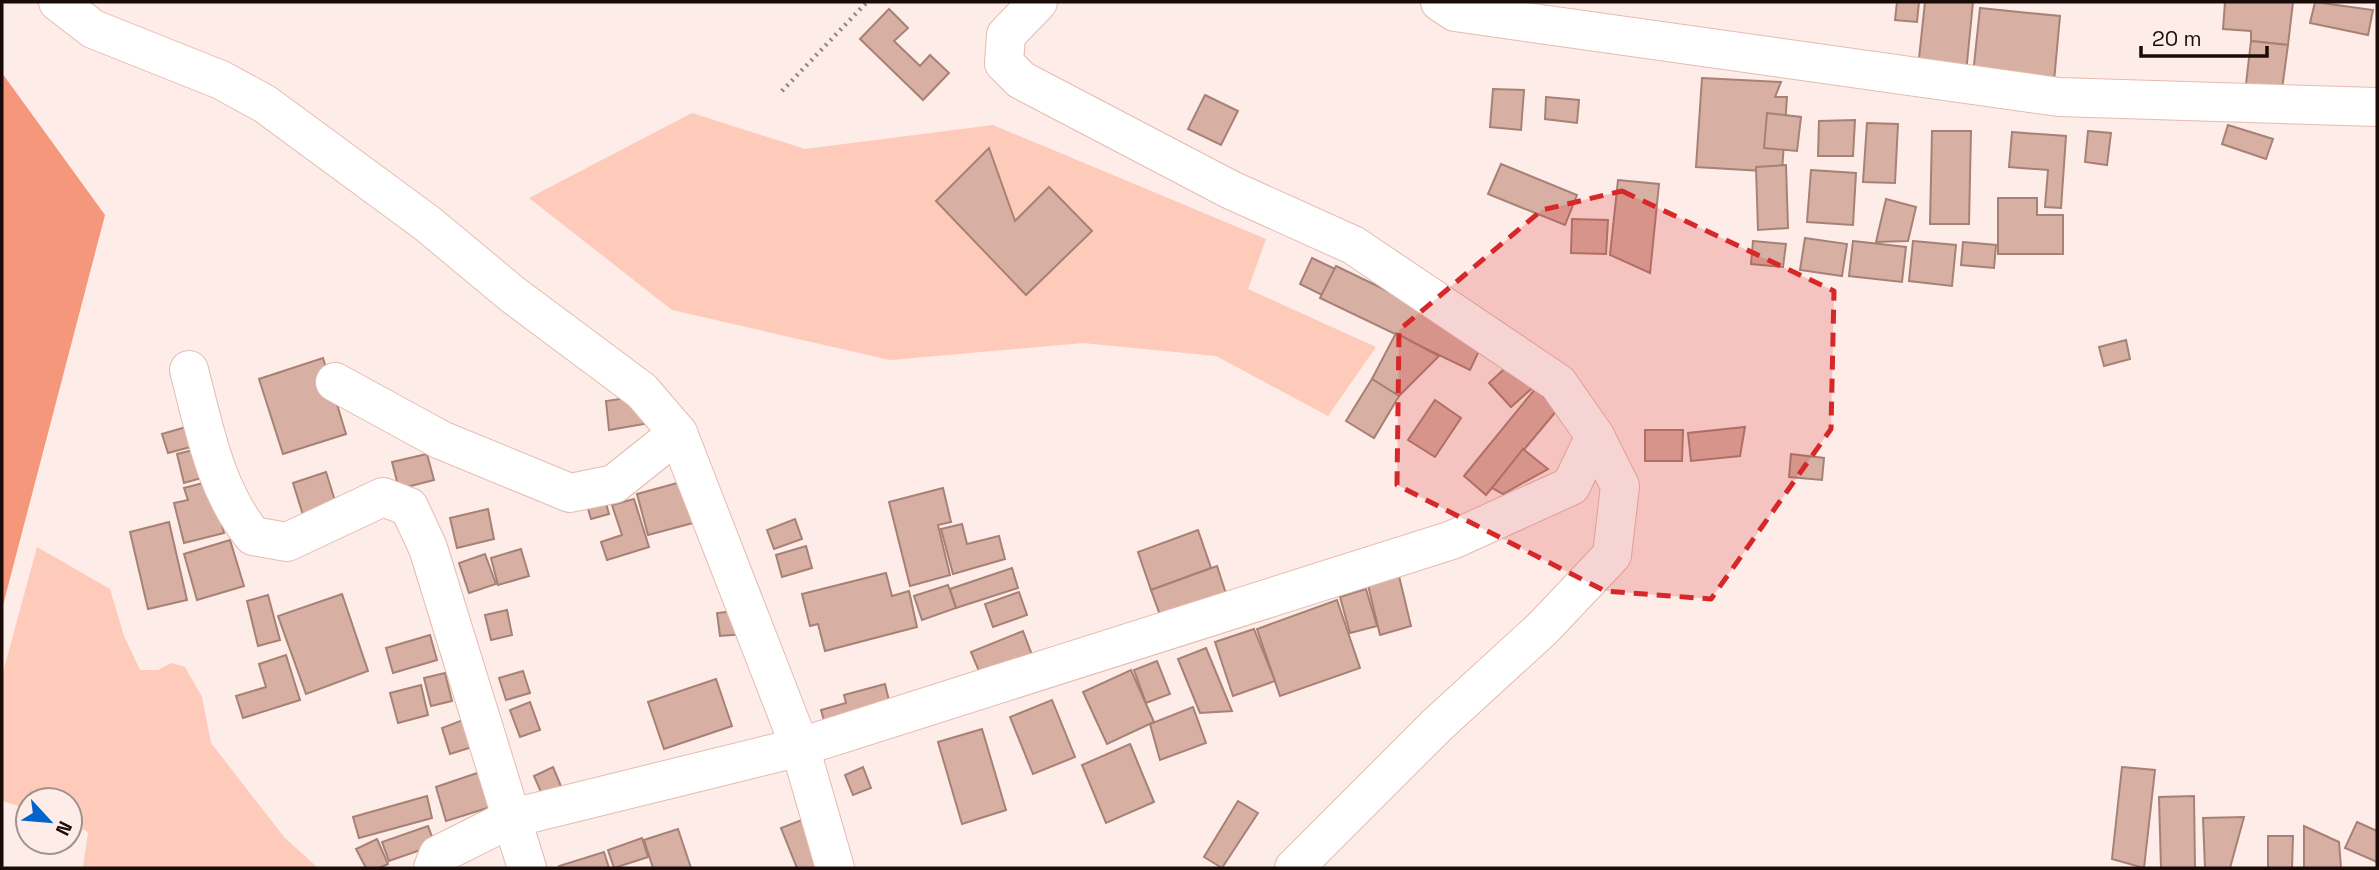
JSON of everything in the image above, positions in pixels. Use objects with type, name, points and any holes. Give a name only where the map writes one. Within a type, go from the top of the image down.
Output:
[{"type":"street","points":[[58,2],[93,29],[221,80],[265,104],[428,223],[512,294],[642,391],[678,433],[800,747],[835,868]]},
{"type":"street","points":[[1038,2],[1006,34],[1004,63],[1021,80],[1231,190],[1353,245],[1558,383],[1595,436],[1620,485],[1612,555],[1543,628],[1437,725],[1294,868]]},
{"type":"street","points":[[1440,2],[1455,12],[2059,97],[2285,106],[2342,103],[2377,107]]},
{"type":"street","points":[[189,370],[210,451],[234,513],[253,536],[287,542],[383,497],[409,507],[428,548],[527,868]]},
{"type":"street","points":[[334,382],[441,440],[570,493],[614,484],[678,433]]},
{"type":"street","points":[[433,868],[438,855],[512,818],[800,747],[1452,540],[1571,486],[1595,436]]},
{"type":"path","points":[[782,91],[867,2]]},
{"type":"highlighted area","points":[[1622,191],[1834,291],[1831,429],[1711,599],[1605,591],[1397,485],[1399,330],[1542,210]]},
{"type":"shaded area","points":[[2,73],[105,215],[2,609]]},
{"type":"shaded area","points":[[692,113],[805,149],[993,125],[1266,239],[1248,289],[1376,347],[1328,416],[1216,356],[1083,343],[890,360],[672,310],[529,198]]},
{"type":"shaded area","points":[[37,547],[110,589],[124,636],[140,670],[158,670],[171,663],[185,667],[202,697],[211,743],[284,837],[318,868],[83,868],[88,832],[84,830],[84,786],[14,786],[14,805],[2,801],[2,676]]},
{"type":"building","points":[[1897,2],[1919,2],[1917,22],[1895,20]]},
{"type":"building","points":[[1925,2],[1973,2],[1966,73],[1918,68]]},
{"type":"building","points":[[2225,2],[2293,2],[2288,45],[2251,41],[2251,31],[2223,29]]},
{"type":"building","points":[[2315,2],[2373,10],[2368,35],[2310,23]]},
{"type":"building","points":[[1980,8],[2060,16],[2053,92],[1972,84]]},
{"type":"building","points":[[889,9],[908,28],[894,41],[920,66],[930,55],[949,73],[923,100],[860,39]]},
{"type":"building","points":[[2251,41],[2288,45],[2282,89],[2246,84]]},
{"type":"building","points":[[1702,78],[1781,82],[1775,97],[1787,97],[1782,172],[1696,167]]},
{"type":"building","points":[[1493,89],[1524,90],[1521,130],[1490,127]]},
{"type":"building","points":[[1205,95],[1238,111],[1221,145],[1188,129]]},
{"type":"building","points":[[1546,97],[1579,100],[1577,123],[1545,119]]},
{"type":"building","points":[[1767,113],[1801,117],[1797,151],[1764,148]]},
{"type":"building","points":[[1855,120],[1853,156],[1818,156],[1819,121]]},
{"type":"building","points":[[1867,123],[1898,124],[1895,183],[1863,182]]},
{"type":"building","points":[[2228,125],[2273,139],[2266,159],[2222,144]]},
{"type":"building","points":[[1932,131],[1971,131],[1969,224],[1930,224]]},
{"type":"building","points":[[2088,131],[2111,133],[2107,165],[2085,162]]},
{"type":"building","points":[[2012,132],[2066,136],[2061,208],[2045,207],[2048,170],[2009,167]]},
{"type":"building","points":[[989,148],[1015,221],[1049,187],[1092,231],[1026,295],[936,201]]},
{"type":"building","points":[[1501,164],[1577,195],[1565,225],[1488,194]]},
{"type":"building","points":[[1786,165],[1788,228],[1758,230],[1756,167]]},
{"type":"building","points":[[1811,170],[1856,173],[1853,225],[1807,222]]},
{"type":"building","points":[[1618,180],[1659,184],[1650,273],[1610,255]]},
{"type":"building","points":[[1998,198],[2037,198],[2037,215],[2063,215],[2063,254],[1998,254]]},
{"type":"building","points":[[1886,199],[1916,207],[1908,241],[1876,242]]},
{"type":"building","points":[[1572,219],[1608,220],[1606,254],[1571,253]]},
{"type":"building","points":[[1805,238],[1847,244],[1842,276],[1800,270]]},
{"type":"building","points":[[1753,241],[1786,244],[1783,267],[1751,264]]},
{"type":"building","points":[[1853,241],[1906,247],[1902,282],[1849,276]]},
{"type":"building","points":[[1913,241],[1956,245],[1952,286],[1909,281]]},
{"type":"building","points":[[1963,242],[1996,245],[1994,268],[1961,265]]},
{"type":"building","points":[[1312,258],[1335,269],[1322,295],[1300,284]]},
{"type":"building","points":[[1336,266],[1485,338],[1470,370],[1320,298]]},
{"type":"building","points":[[1396,333],[1439,356],[1399,396],[1372,379]]},
{"type":"building","points":[[2126,340],[2130,359],[2104,366],[2099,347]]},
{"type":"building","points":[[323,358],[346,434],[283,454],[259,379]]},
{"type":"building","points":[[1516,358],[1538,383],[1511,407],[1489,383]]},
{"type":"building","points":[[1372,379],[1399,396],[1374,438],[1346,421]]},
{"type":"building","points":[[1535,389],[1558,409],[1486,495],[1464,476]]},
{"type":"building","points":[[641,396],[644,424],[609,430],[606,401]]},
{"type":"building","points":[[1435,400],[1461,418],[1435,457],[1408,440]]},
{"type":"building","points":[[193,425],[198,445],[168,453],[162,434]]},
{"type":"building","points":[[1745,427],[1740,456],[1691,461],[1688,433]]},
{"type":"building","points":[[1645,430],[1683,430],[1682,461],[1645,461]]},
{"type":"building","points":[[201,448],[208,476],[184,483],[177,454]]},
{"type":"building","points":[[1523,449],[1548,469],[1503,494],[1492,488]]},
{"type":"building","points":[[427,454],[434,480],[399,489],[392,462]]},
{"type":"building","points":[[1791,454],[1824,458],[1822,480],[1789,477]]},
{"type":"building","points":[[326,472],[336,504],[303,515],[293,483]]},
{"type":"building","points":[[211,481],[224,533],[184,543],[174,503],[188,500],[184,488]]},
{"type":"building","points":[[681,482],[693,523],[648,535],[637,494]]},
{"type":"building","points":[[943,488],[951,522],[938,525],[950,575],[910,586],[889,502]]},
{"type":"building","points":[[634,499],[649,547],[607,560],[601,542],[622,535],[612,505]]},
{"type":"building","points":[[605,500],[609,514],[591,519],[587,505]]},
{"type":"building","points":[[488,509],[494,539],[457,548],[450,518]]},
{"type":"building","points":[[795,519],[802,539],[774,549],[767,530]]},
{"type":"building","points":[[169,522],[187,600],[148,609],[130,532]]},
{"type":"building","points":[[962,524],[967,544],[999,536],[1005,559],[953,574],[941,529]]},
{"type":"building","points":[[1198,530],[1211,568],[1151,590],[1138,552]]},
{"type":"building","points":[[230,540],[244,586],[197,600],[184,554]]},
{"type":"building","points":[[806,546],[812,568],[782,577],[776,555]]},
{"type":"building","points":[[521,549],[529,576],[498,585],[491,558]]},
{"type":"building","points":[[485,554],[496,584],[469,593],[459,563]]},
{"type":"building","points":[[1217,566],[1229,603],[1164,626],[1151,590]]},
{"type":"building","points":[[1012,568],[1018,588],[956,608],[950,589]]},
{"type":"building","points":[[886,573],[892,596],[909,591],[917,627],[825,651],[818,624],[810,626],[802,594]]},
{"type":"building","points":[[1399,576],[1411,626],[1380,635],[1368,585]]},
{"type":"building","points":[[948,585],[956,608],[922,620],[914,596]]},
{"type":"building","points":[[1366,589],[1377,626],[1350,633],[1340,597]]},
{"type":"building","points":[[1019,592],[1027,615],[993,627],[985,604]]},
{"type":"building","points":[[342,594],[368,671],[306,694],[278,616]]},
{"type":"building","points":[[268,595],[280,640],[258,646],[247,601]]},
{"type":"building","points":[[1337,600],[1360,668],[1280,696],[1257,629]]},
{"type":"building","points":[[507,610],[512,635],[491,640],[485,615]]},
{"type":"building","points":[[742,610],[744,634],[720,636],[717,613]]},
{"type":"building","points":[[1254,629],[1275,681],[1233,696],[1215,642]]},
{"type":"building","points":[[1023,631],[1032,655],[981,676],[971,652]]},
{"type":"building","points":[[430,635],[437,660],[393,673],[386,648]]},
{"type":"building","points":[[1206,648],[1232,711],[1200,713],[1178,659]]},
{"type":"building","points":[[286,655],[300,700],[243,718],[236,696],[266,687],[259,664]]},
{"type":"building","points":[[1157,661],[1170,694],[1146,703],[1134,670]]},
{"type":"building","points":[[1131,670],[1154,722],[1107,744],[1083,692]]},
{"type":"building","points":[[523,671],[530,693],[506,700],[499,678]]},
{"type":"building","points":[[445,673],[452,701],[431,706],[424,678]]},
{"type":"building","points":[[716,679],[732,726],[664,749],[648,702]]},
{"type":"building","points":[[885,684],[892,713],[827,731],[821,710],[846,703],[844,695]]},
{"type":"building","points":[[421,685],[428,715],[398,723],[390,693]]},
{"type":"building","points":[[1052,700],[1075,757],[1033,774],[1010,717]]},
{"type":"building","points":[[530,702],[540,730],[520,737],[510,710]]},
{"type":"building","points":[[1193,707],[1206,743],[1160,760],[1150,724]]},
{"type":"building","points":[[463,720],[472,747],[450,754],[442,728]]},
{"type":"building","points":[[982,729],[1006,810],[962,824],[938,742]]},
{"type":"building","points":[[1130,744],[1154,802],[1106,823],[1082,765]]},
{"type":"building","points":[[553,767],[563,791],[544,799],[534,776]]},
{"type":"building","points":[[863,767],[871,788],[853,795],[845,775]]},
{"type":"building","points":[[2122,767],[2155,770],[2144,868],[2112,859]]},
{"type":"building","points":[[486,770],[497,805],[446,821],[436,787]]},
{"type":"building","points":[[427,796],[432,818],[359,838],[353,817]]},
{"type":"building","points":[[2194,796],[2195,868],[2161,868],[2159,797]]},
{"type":"building","points":[[1238,801],[1258,813],[1222,868],[1204,857]]},
{"type":"building","points":[[2244,817],[2230,868],[2205,868],[2203,818]]},
{"type":"building","points":[[807,818],[827,868],[797,868],[781,828]]},
{"type":"building","points":[[2357,822],[2377,831],[2377,862],[2345,848]]},
{"type":"building","points":[[428,826],[435,845],[389,861],[382,842]]},
{"type":"building","points":[[2304,826],[2339,842],[2341,868],[2304,868]]},
{"type":"building","points":[[678,829],[691,868],[653,868],[644,840]]},
{"type":"building","points":[[2268,836],[2293,836],[2292,868],[2268,868]]},
{"type":"building","points":[[642,838],[648,857],[614,868],[608,850]]},
{"type":"building","points":[[377,839],[388,864],[379,868],[366,868],[356,849]]},
{"type":"building","points":[[604,852],[609,868],[559,866]]}]
